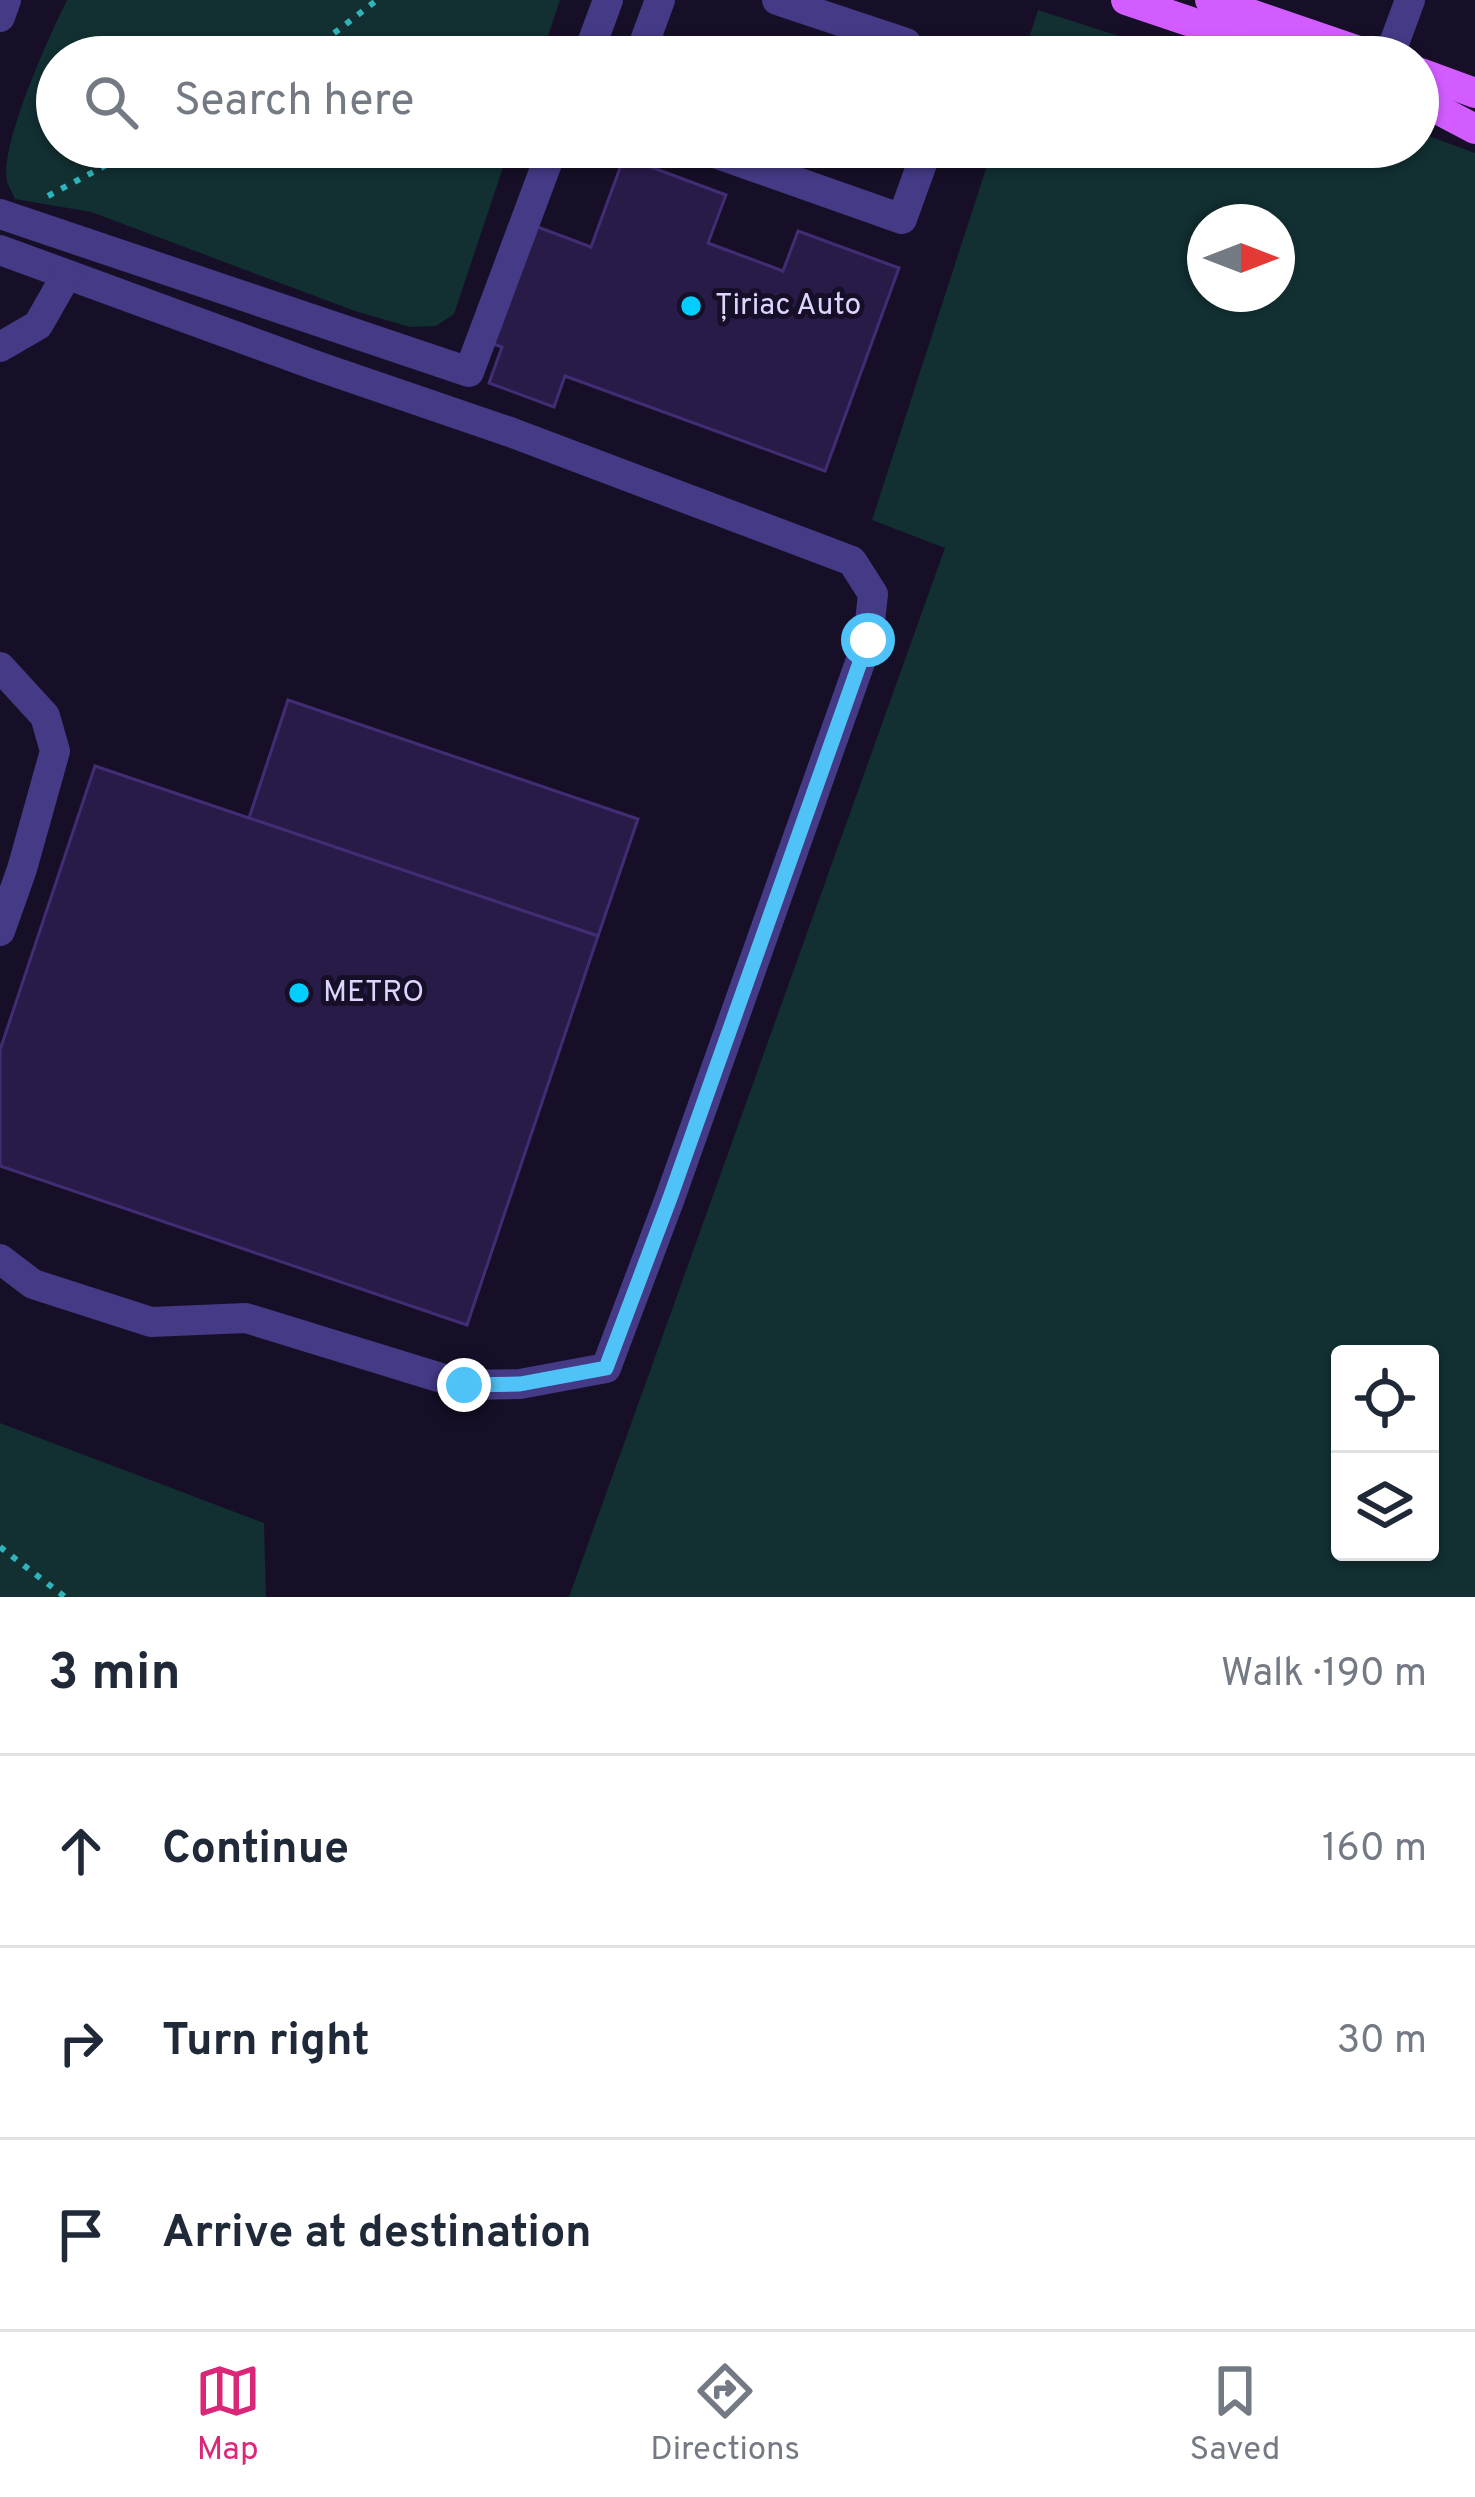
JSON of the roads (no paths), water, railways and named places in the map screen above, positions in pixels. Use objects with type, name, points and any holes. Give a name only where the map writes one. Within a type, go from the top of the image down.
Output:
[{"type":"main road","points":[[1126,0],[1233,36]]},
{"type":"main road","points":[[1210,0],[1315,36]]},
{"type":"main road","points":[[1439,80],[1475,93]]},
{"type":"main road","points":[[1439,110],[1475,128]]},
{"type":"lane","points":[[0,17],[6,0]]},
{"type":"lane","points":[[595,36],[608,0]]},
{"type":"lane","points":[[647,36],[660,0]]},
{"type":"lane","points":[[776,0],[885,36]]},
{"type":"lane","points":[[1397,36],[1410,0]]},
{"type":"lane","points":[[5,215],[469,372],[545,168]]},
{"type":"lane","points":[[758,168],[902,219],[920,168]]},
{"type":"lane","points":[[0,250],[510,432],[852,561],[873,594],[868,640],[606,1368],[520,1384],[464,1385],[245,1318],[152,1322],[33,1284],[0,1259]]},
{"type":"lane","points":[[0,347],[38,325],[66,276]]},
{"type":"lane","points":[[0,667],[45,716],[55,751],[0,931]]},
{"type":"place","name":"Țiriac Auto","points":[[691,306]]},
{"type":"place","name":"METRO","points":[[299,993]]}]
